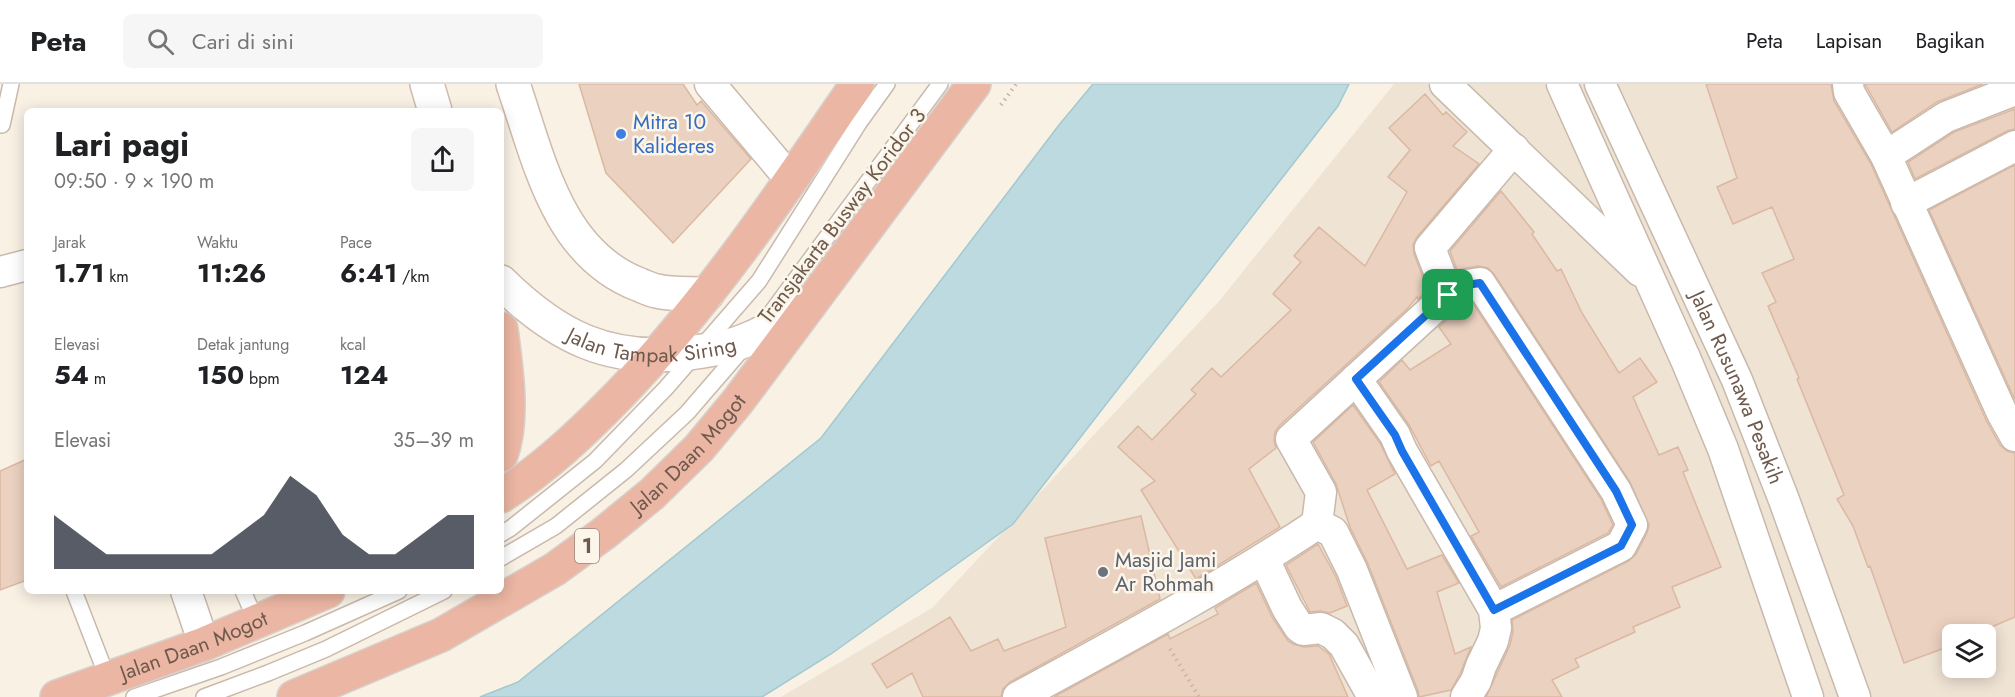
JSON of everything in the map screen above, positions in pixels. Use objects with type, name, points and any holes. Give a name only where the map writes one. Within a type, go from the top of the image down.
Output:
[{"type":"highway","points":[[504,494],[547,463],[585,430],[657,356],[707,294],[791,180],[857,84]]},
{"type":"highway","name":"Jalan Daan Mogot","points":[[294,697],[441,635],[555,569],[652,494],[699,448],[738,401],[974,84]]},
{"type":"highway","points":[[504,364],[508,413],[504,446]]},
{"type":"highway","name":"Jalan Daan Mogot","points":[[57,697],[204,644],[321,594]]},
{"type":"main road","points":[[427,84],[434,108]]},
{"type":"main road","name":"Jalan Tampak Siring","points":[[513,84],[552,198],[573,233],[596,258],[622,278],[657,291],[707,294]]},
{"type":"main road","name":"Jalan Tampak Siring","points":[[504,285],[521,302],[555,326],[588,345],[626,354],[657,356],[699,352],[751,339],[810,304]]},
{"type":"street","points":[[710,84],[791,180]]},
{"type":"street","name":"Jalan Rusunawa Pesakih","points":[[1445,84],[1652,283]]},
{"type":"street","name":"Jalan Rusunawa Pesakih","points":[[1562,84],[1652,283],[1723,449],[1808,697]]},
{"type":"street","name":"Jalan Rusunawa Pesakih","points":[[1600,84],[1737,380],[1784,500],[1855,697]]},
{"type":"street","points":[[1848,84],[1849,92],[1886,156],[1906,203],[2011,418]]},
{"type":"street","points":[[1886,156],[1946,117],[2015,90]]},
{"type":"street","points":[[1906,203],[2015,146]]},
{"type":"street","points":[[1448,295],[1430,248],[1514,149]]},
{"type":"street","points":[[0,272],[24,266]]},
{"type":"street","points":[[1018,697],[1264,559],[1317,524],[1321,492],[1291,439],[1448,295],[1466,285],[1480,283],[1616,491],[1632,525],[1621,546],[1494,610]]},
{"type":"street","points":[[1356,379],[1395,435],[1494,610],[1496,628],[1493,641],[1476,681],[1466,697]]},
{"type":"street","points":[[1317,524],[1333,532],[1352,570],[1402,697]]},
{"type":"street","points":[[1264,559],[1287,608],[1299,627],[1304,630],[1321,628],[1333,634],[1344,645],[1373,697]]},
{"type":"street","points":[[187,594],[204,644]]},
{"type":"lane","points":[[2,125],[11,84]]},
{"type":"lane","name":"Transjakarta Busway Koridor 3","points":[[504,532],[595,461],[699,352],[759,281],[859,123],[887,84]]},
{"type":"lane","name":"Transjakarta Busway Koridor 3","points":[[504,556],[555,526],[626,470],[687,412],[751,339],[788,292],[940,84]]},
{"type":"lane","points":[[75,594],[108,679]]},
{"type":"lane","points":[[244,594],[257,623]]},
{"type":"lane","points":[[134,697],[221,667],[392,594]]},
{"type":"lane","points":[[204,697],[326,649],[438,594]]},
{"type":"path","points":[[1154,622],[1199,697]]},
{"type":"shaded area","points":[[1394,84],[2015,84],[2015,697],[781,697],[932,608],[1220,300]]},
{"type":"water","points":[[1093,84],[1349,84],[1338,106],[1013,524],[831,654],[762,697],[480,697],[518,682],[821,438],[1059,125]]},
{"type":"building","points":[[579,84],[683,84],[697,105],[701,101],[751,159],[673,243],[606,173]]},
{"type":"building","points":[[1706,84],[1831,84],[1834,101],[1871,164],[1986,420],[2000,445],[2007,451],[2015,453],[2015,617],[1996,625],[1942,624],[1942,649],[1904,663],[1870,566],[1868,567],[1853,526],[1837,499],[1844,495],[1797,379],[1799,378],[1768,306],[1776,302],[1762,273],[1794,259],[1772,207],[1733,224],[1717,187],[1737,178]]},
{"type":"building","points":[[1865,84],[1983,84],[1937,102],[1892,132]]},
{"type":"building","points":[[1425,94],[1443,115],[1446,112],[1467,132],[1453,146],[1479,164],[1417,237],[1413,245],[1414,254],[1428,290],[1418,299],[1417,297],[1407,309],[1279,426],[1275,432],[1276,448],[1249,469],[1280,527],[1196,579],[1141,490],[1155,481],[1118,447],[1138,426],[1152,440],[1196,394],[1191,390],[1212,368],[1221,377],[1291,310],[1273,294],[1301,262],[1294,256],[1319,227],[1365,266],[1407,192],[1388,177],[1410,150],[1389,128]]},
{"type":"building","points":[[2015,109],[2015,129],[1915,179],[1908,162],[1954,132]]},
{"type":"building","points":[[2015,165],[2015,400],[1929,210]]},
{"type":"building","points":[[1501,191],[1534,232],[1532,234],[1557,271],[1561,269],[1582,313],[1619,373],[1640,358],[1657,382],[1633,397],[1659,455],[1678,447],[1688,470],[1683,472],[1721,567],[1672,587],[1680,607],[1633,627],[1635,632],[1575,659],[1579,667],[1552,680],[1562,697],[1486,697],[1510,645],[1513,632],[1512,620],[1629,561],[1636,554],[1649,525],[1630,482],[1494,274],[1488,268],[1478,266],[1457,270],[1450,251]]},
{"type":"building","points":[[1472,302],[1601,499],[1613,525],[1608,533],[1501,587],[1471,536],[1479,532],[1439,461],[1431,466],[1409,425],[1379,382],[1402,360],[1410,370],[1451,344],[1439,327],[1458,309]]},
{"type":"building","points":[[1353,405],[1380,443],[1395,474],[1367,490],[1407,569],[1442,555],[1459,583],[1437,592],[1455,654],[1471,647],[1451,690],[1419,697],[1368,564],[1350,527],[1336,484],[1313,442]]},
{"type":"building","points":[[24,460],[24,581],[0,590],[0,471]]},
{"type":"building","points":[[1141,516],[1160,599],[1010,682],[1003,689],[1001,697],[923,697],[912,673],[887,688],[872,664],[950,617],[971,651],[998,639],[1004,651],[1066,627],[1045,538]]},
{"type":"building","points":[[1318,544],[1336,577],[1347,606],[1330,613],[1310,612],[1286,565]]},
{"type":"building","points":[[1256,583],[1272,617],[1288,641],[1304,647],[1318,646],[1329,654],[1348,697],[1054,697],[1168,634],[1170,639],[1218,614],[1215,608]]},
{"type":"place","name":"Mitra 10 Kalideres","points":[[621,134]]},
{"type":"place","name":"Masjid Jami Ar Rohmah","points":[[1103,572]]},
{"type":"route","points":[[1480,283],[1616,491],[1632,525],[1621,546],[1494,610],[1395,435],[1356,379],[1448,295],[1466,285],[1480,283]]}]
